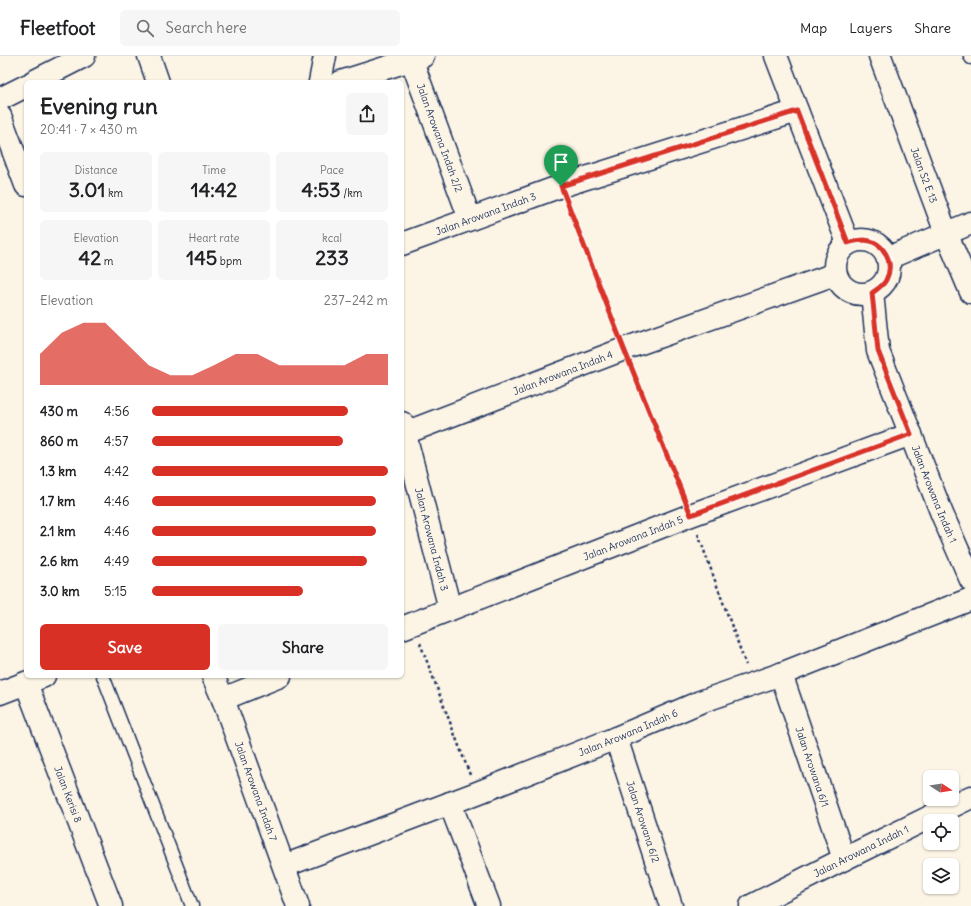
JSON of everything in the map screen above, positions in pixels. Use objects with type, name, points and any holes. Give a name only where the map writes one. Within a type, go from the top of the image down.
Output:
[{"type":"street","points":[[37,80],[84,56]]},
{"type":"street","points":[[149,56],[157,80]]},
{"type":"street","points":[[320,80],[325,56]]},
{"type":"street","points":[[776,56],[848,243]]},
{"type":"street","name":"Jalan S2 E 13","points":[[880,56],[946,234],[971,292]]},
{"type":"street","points":[[347,80],[415,57]]},
{"type":"street","name":"Jalan Arowana Indah 2/2","points":[[415,57],[470,219]]},
{"type":"street","points":[[0,99],[24,87]]},
{"type":"street","name":"Jalan Arowana Indah 3","points":[[404,243],[561,186],[797,111]]},
{"type":"street","points":[[0,116],[24,180]]},
{"type":"street","points":[[888,258],[971,223]]},
{"type":"street","points":[[857,240],[866,240],[874,243],[887,255],[889,272],[886,281],[880,288],[872,293],[854,293],[845,289],[839,283],[835,274],[837,256],[841,249],[848,243],[857,240]]},
{"type":"street","name":"Jalan Arowana Indah 4","points":[[404,428],[835,274]]},
{"type":"street","name":"Jalan Arowana Indah 1","points":[[872,293],[878,351],[942,514],[971,580]]},
{"type":"street","name":"Jalan Arowana Indah 3","points":[[404,432],[450,609]]},
{"type":"street","name":"Jalan Arowana Indah 5","points":[[407,626],[691,515],[911,434]]},
{"type":"street","name":"Jalan Arowana Indah 6","points":[[284,866],[450,804],[616,738],[700,702],[781,674],[971,599]]},
{"type":"street","name":"Jalan Arowana 6/1","points":[[781,674],[844,859]]},
{"type":"street","name":"Jalan Arowana Indah 7","points":[[214,678],[223,699],[298,906]]},
{"type":"street","points":[[223,699],[275,678]]},
{"type":"street","points":[[0,692],[35,680]]},
{"type":"street","name":"Jalan Kerisi 8","points":[[35,680],[111,906]]},
{"type":"street","name":"Jalan Arowana 6/2","points":[[616,738],[671,906]]},
{"type":"street","name":"Jalan Arowana Indah 1","points":[[751,906],[971,797]]},
{"type":"street","points":[[450,804],[489,906]]},
{"type":"lane","points":[[104,678],[192,906]]},
{"type":"path","points":[[561,186],[624,349],[691,515],[753,684]]},
{"type":"path","points":[[407,626],[477,793]]},
{"type":"route","points":[[797,111],[848,243],[857,240],[866,240],[881,248],[887,255],[889,272],[886,281],[880,288],[872,293],[878,351],[911,434],[691,515],[624,349],[561,186],[797,111]]}]
